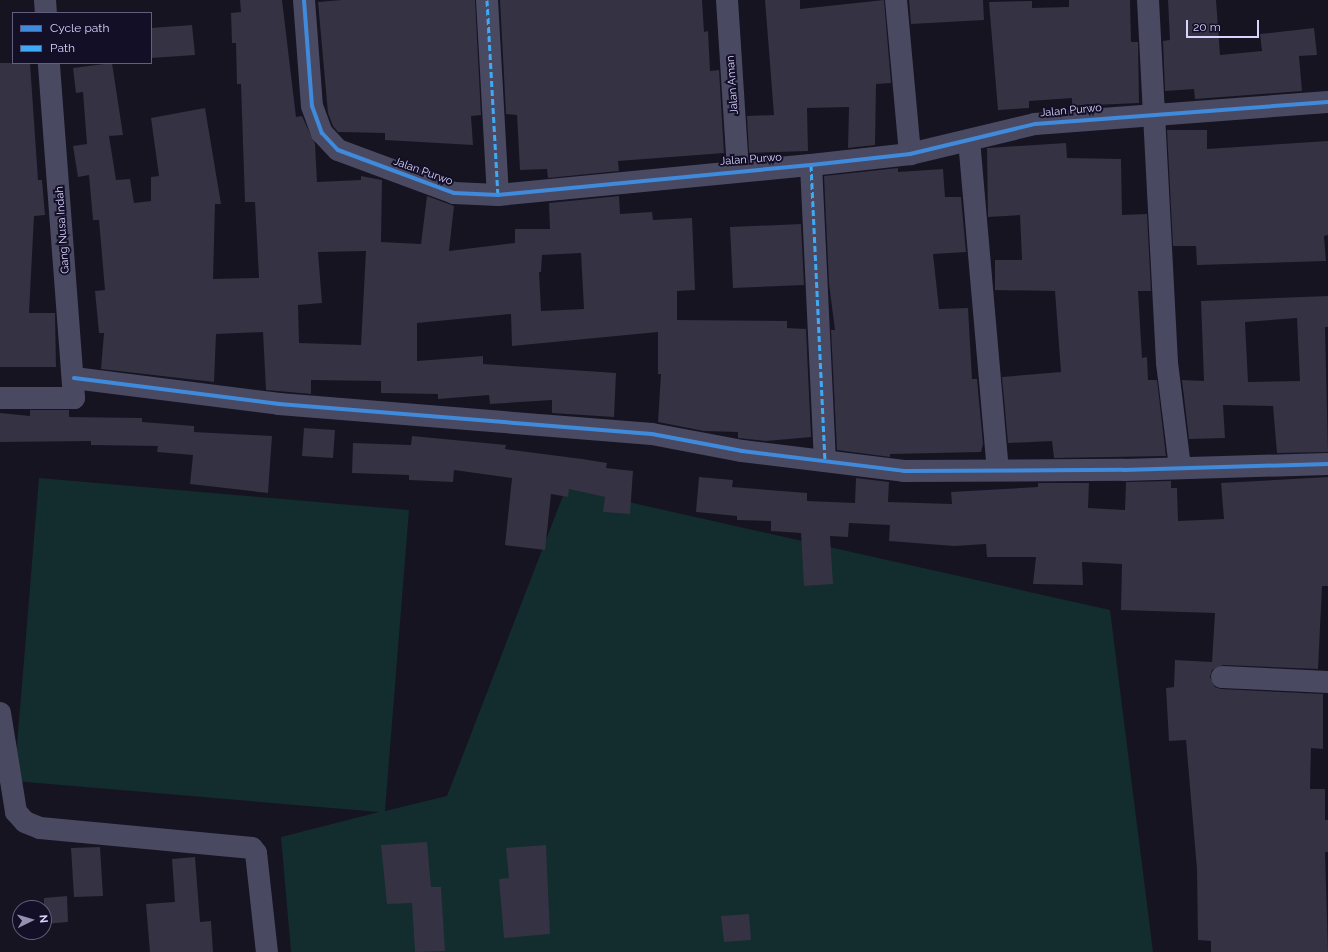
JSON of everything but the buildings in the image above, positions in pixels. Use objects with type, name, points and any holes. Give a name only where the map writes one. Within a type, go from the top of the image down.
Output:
[{"type":"street","points":[[45,0],[46,12]]},
{"type":"street","name":"Jalan Purwo","points":[[304,0],[312,106],[322,133],[338,150],[454,193],[498,195],[738,169],[811,165],[910,154],[1035,124],[1153,113],[1328,102]]},
{"type":"street","points":[[487,0],[498,195]]},
{"type":"street","name":"Jalan Aman","points":[[727,0],[738,169]]},
{"type":"street","points":[[896,0],[910,154]]},
{"type":"street","points":[[1148,0],[1167,364],[1180,467]]},
{"type":"street","name":"Gang Nusa Indah","points":[[50,64],[74,388]]},
{"type":"street","points":[[969,140],[998,470]]},
{"type":"street","points":[[811,165],[825,461]]},
{"type":"street","points":[[0,398],[74,388],[652,434],[742,451],[904,471],[1328,464]]},
{"type":"street","points":[[1222,677],[1328,682]]},
{"type":"street","points":[[0,712],[16,812],[25,822],[40,828],[252,848],[256,852],[267,952]]},
{"type":"green space","points":[[39,478],[409,510],[385,811],[447,796],[566,488],[1110,610],[1153,952],[291,952],[281,837],[379,812],[14,781]]},
{"type":"marked path","points":[[487,0],[498,195]]},
{"type":"marked path","points":[[811,165],[825,461]]},
{"type":"cycle path","points":[[304,0],[312,106],[322,133],[338,150],[454,193],[498,195],[811,165],[910,154],[1035,124],[1328,102]]},
{"type":"cycle path","points":[[74,378],[279,404],[652,434],[742,451],[904,471],[1124,470],[1328,464]]}]
